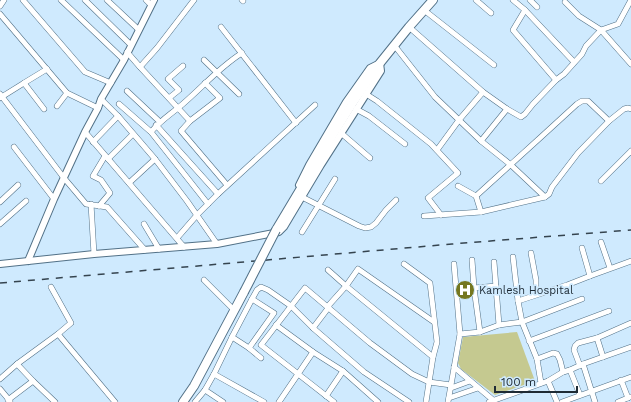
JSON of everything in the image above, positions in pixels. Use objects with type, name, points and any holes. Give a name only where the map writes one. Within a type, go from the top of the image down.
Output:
[{"type":"main road","points":[[183,402],[194,386],[275,232],[334,132],[380,63],[433,0]]},
{"type":"street","points":[[0,6],[4,0]]},
{"type":"street","points":[[24,0],[86,72],[111,83]]},
{"type":"street","points":[[61,0],[124,60]]},
{"type":"street","points":[[85,0],[131,45]]},
{"type":"street","points":[[108,0],[138,30]]},
{"type":"street","points":[[28,261],[54,199],[85,132],[98,108],[101,99],[124,60],[152,2],[146,0]]},
{"type":"street","points":[[140,68],[194,0]]},
{"type":"street","points":[[476,0],[491,12]]},
{"type":"street","points":[[514,0],[574,62]]},
{"type":"street","points":[[530,0],[537,7]]},
{"type":"street","points":[[409,27],[483,92],[521,117],[556,80],[564,74],[601,30],[618,24],[631,0]]},
{"type":"street","points":[[564,1],[579,16],[601,30],[631,64]]},
{"type":"street","points":[[424,10],[494,65]]},
{"type":"street","points":[[525,10],[513,30],[556,80]]},
{"type":"street","points":[[0,14],[67,93],[98,108]]},
{"type":"street","points":[[221,27],[296,123]]},
{"type":"street","points":[[394,45],[435,97],[481,141],[511,165],[544,197]]},
{"type":"street","points":[[128,52],[140,68],[190,121]]},
{"type":"street","points":[[151,132],[158,123],[178,108],[229,61],[242,53]]},
{"type":"street","points":[[204,60],[240,94]]},
{"type":"street","points":[[0,264],[94,254],[217,244],[280,232],[356,109],[381,72],[380,63]]},
{"type":"street","points":[[169,98],[179,90],[168,79],[183,66]]},
{"type":"street","points":[[47,69],[24,84],[1,96],[64,178],[86,204],[106,207],[145,250]]},
{"type":"street","points":[[205,83],[220,98],[190,121],[181,131],[228,185]]},
{"type":"street","points":[[24,84],[44,109]]},
{"type":"street","points":[[127,91],[158,123],[218,194]]},
{"type":"street","points":[[437,150],[459,120],[483,92]]},
{"type":"street","points":[[57,106],[67,93]]},
{"type":"street","points":[[366,94],[431,144],[458,173],[428,198],[441,214]]},
{"type":"street","points":[[101,99],[118,116],[155,159],[217,244]]},
{"type":"street","points":[[476,196],[582,101],[588,101],[609,121]]},
{"type":"street","points":[[120,104],[151,132],[208,204]]},
{"type":"street","points":[[177,238],[218,194],[315,105]]},
{"type":"street","points":[[356,109],[369,116],[405,144]]},
{"type":"street","points":[[481,141],[507,109]]},
{"type":"street","points":[[424,216],[481,212],[544,197],[549,194],[552,187],[578,153],[609,121],[624,109],[631,109]]},
{"type":"street","points":[[93,142],[118,116]]},
{"type":"street","points":[[85,132],[184,247]]},
{"type":"street","points":[[341,133],[370,158]]},
{"type":"street","points":[[99,206],[110,193],[101,180],[93,176],[106,158],[133,134]]},
{"type":"street","points":[[14,147],[54,199]]},
{"type":"street","points":[[601,181],[631,151]]},
{"type":"street","points":[[129,183],[155,159]]},
{"type":"street","points":[[302,232],[335,179]]},
{"type":"street","points":[[0,202],[18,185]]},
{"type":"street","points":[[458,186],[476,196],[481,212]]},
{"type":"street","points":[[302,197],[365,228],[371,227],[376,223],[396,200]]},
{"type":"street","points":[[0,224],[26,201]]},
{"type":"street","points":[[91,204],[94,254]]},
{"type":"street","points":[[144,224],[159,249]]},
{"type":"street","points":[[601,242],[610,268]]},
{"type":"street","points":[[582,248],[590,276]]},
{"type":"street","points":[[531,253],[536,280],[536,294]]},
{"type":"street","points":[[513,257],[522,322],[537,359],[541,384]]},
{"type":"street","points":[[472,260],[480,332]]},
{"type":"street","points":[[518,301],[567,285],[631,261]]},
{"type":"street","points":[[494,262],[499,325]]},
{"type":"street","points":[[404,264],[430,284],[437,342],[426,402]]},
{"type":"street","points":[[448,400],[460,334],[454,264]]},
{"type":"street","points":[[313,328],[329,308],[329,305],[346,286],[358,269],[434,322]]},
{"type":"street","points":[[328,270],[433,358]]},
{"type":"street","points":[[204,280],[234,310]]},
{"type":"street","points":[[474,288],[496,286]]},
{"type":"street","points":[[0,379],[17,364],[71,323],[51,287]]},
{"type":"street","points":[[196,402],[214,374],[257,290],[261,287],[268,290],[291,306],[313,328],[364,372],[401,399],[409,402]]},
{"type":"street","points":[[334,402],[261,346],[305,288],[370,343],[412,374],[429,382],[451,386],[470,381]]},
{"type":"street","points":[[249,348],[274,313],[252,299]]},
{"type":"street","points":[[460,334],[480,332],[499,325],[522,322],[582,299]]},
{"type":"street","points":[[529,341],[609,311]]},
{"type":"street","points":[[595,402],[574,350],[575,346],[578,343],[597,338],[631,324]]},
{"type":"street","points":[[276,325],[313,352],[343,371],[378,402]]},
{"type":"street","points":[[58,334],[115,402]]},
{"type":"street","points":[[232,337],[261,358]]},
{"type":"street","points":[[597,338],[603,357]]},
{"type":"street","points":[[454,368],[491,401],[541,384],[562,372],[631,347]]},
{"type":"street","points":[[287,402],[281,400],[313,352]]},
{"type":"street","points":[[537,359],[553,353],[557,354],[560,360],[562,372]]},
{"type":"street","points":[[17,364],[54,402]]},
{"type":"street","points":[[570,370],[580,395]]},
{"type":"street","points":[[326,396],[343,371]]},
{"type":"street","points":[[214,374],[264,402]]},
{"type":"street","points":[[562,402],[571,400],[580,395],[631,376]]},
{"type":"street","points":[[618,402],[630,398],[621,380]]},
{"type":"street","points":[[0,389],[9,401],[33,381]]},
{"type":"street","points":[[548,381],[557,402]]},
{"type":"street","points":[[448,400],[478,388]]},
{"type":"street","points":[[205,390],[223,402]]},
{"type":"green space","points":[[517,332],[535,381],[495,395],[461,369],[458,363],[463,337]]},
{"type":"railway","points":[[0,283],[631,230]]},
{"type":"place","name":"Kamlesh Hospital","points":[[465,290]]}]
